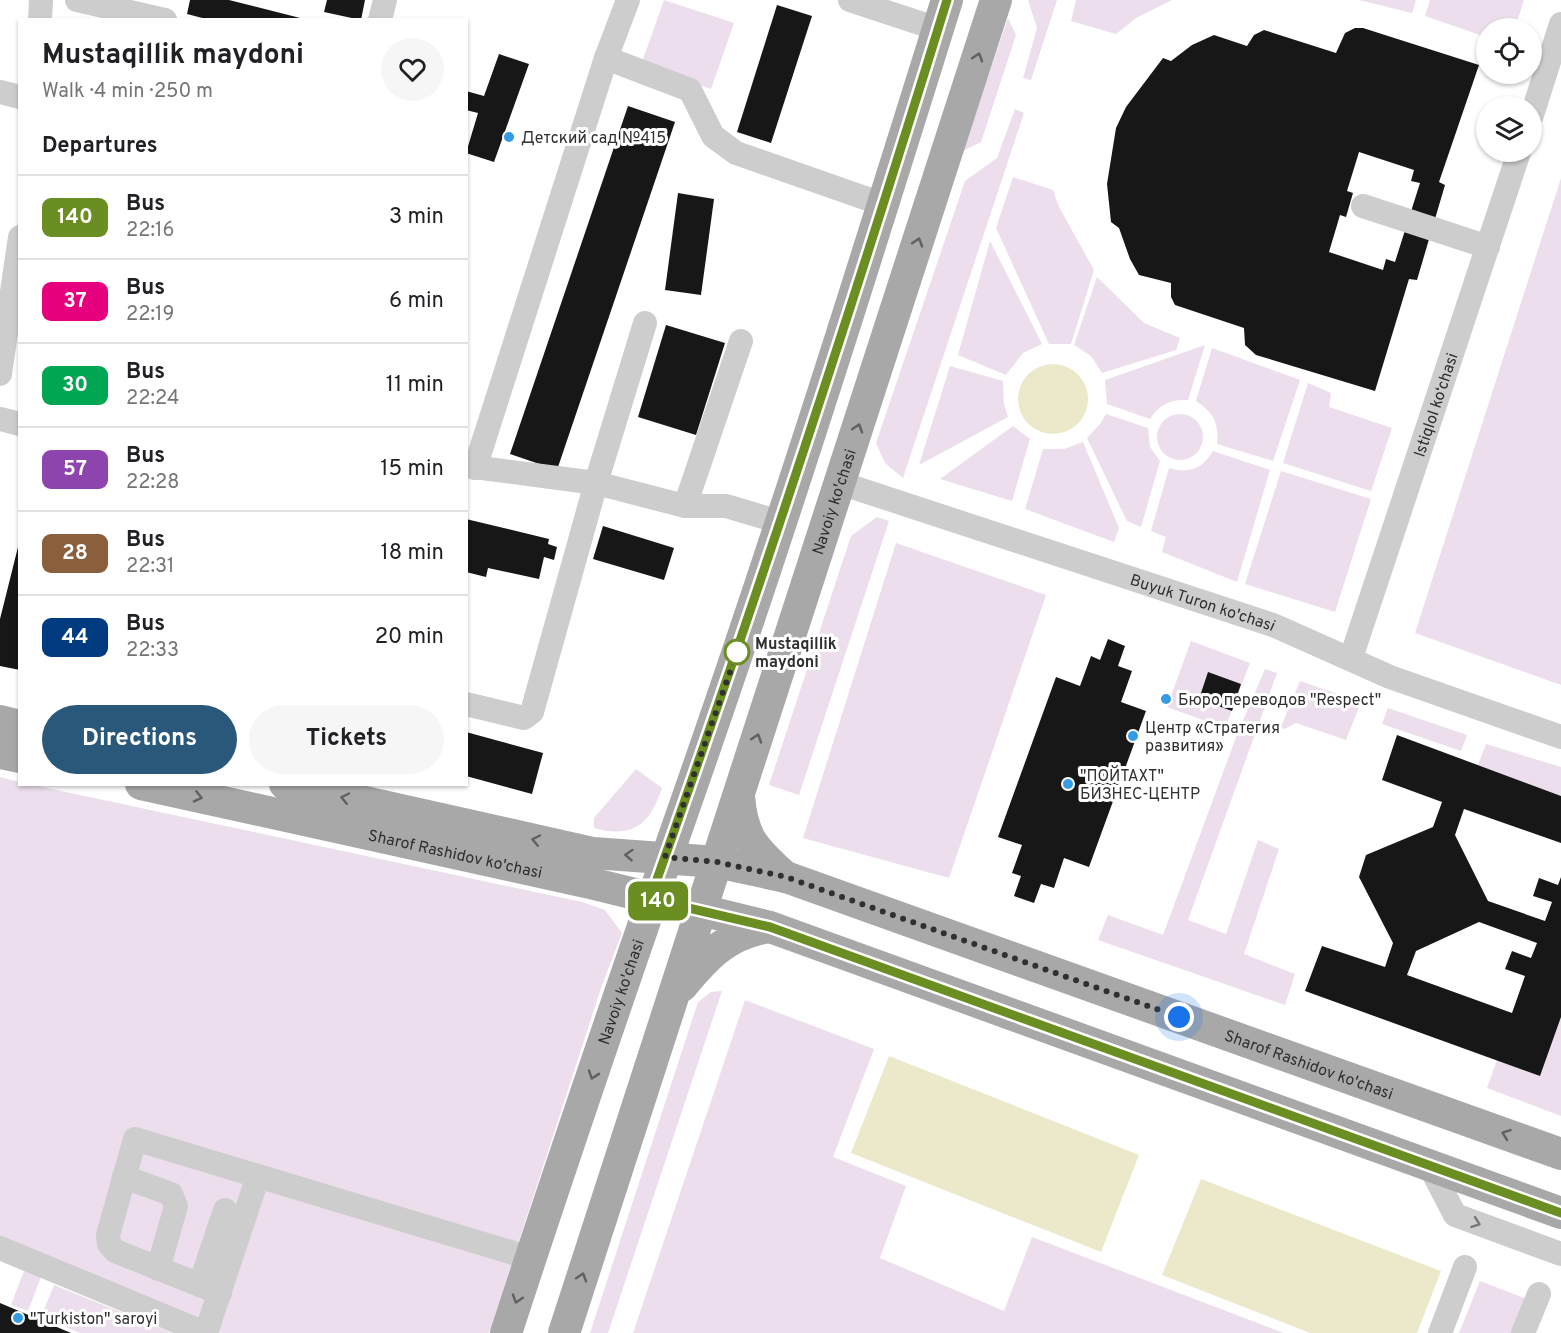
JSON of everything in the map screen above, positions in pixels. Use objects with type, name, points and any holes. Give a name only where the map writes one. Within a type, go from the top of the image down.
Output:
[{"type":"main road","name":"Navoiy ko'chasi","points":[[564,1333],[996,0]]},
{"type":"main road","name":"Navoiy ko'chasi","points":[[506,1333],[650,899],[780,522],[942,14]]},
{"type":"main road","points":[[0,721],[18,726]]},
{"type":"main road","points":[[0,753],[18,757]]},
{"type":"main road","name":"Sharof Rashidov ko'chasi","points":[[150,786],[586,882],[770,927],[1561,1213]]},
{"type":"main road","name":"Sharof Rashidov ko'chasi","points":[[294,786],[593,853],[717,862],[786,877],[1561,1154]]},
{"type":"main road","name":"Sharof Rashidov ko'chasi","points":[[739,793],[740,817],[749,842],[786,877]]},
{"type":"main road","points":[[665,857],[701,910]]},
{"type":"main road","points":[[671,1002],[689,977],[719,947],[744,931],[770,927]]},
{"type":"street","points":[[40,18],[41,0]]},
{"type":"street","points":[[77,0],[156,18]]},
{"type":"street","points":[[380,18],[385,0]]},
{"type":"street","points":[[628,0],[606,58],[471,467],[596,483],[685,506],[726,506],[780,522]]},
{"type":"street","points":[[850,0],[942,14]]},
{"type":"street","points":[[1538,96],[1561,24]]},
{"type":"street","points":[[606,58],[690,90],[713,136],[736,153],[882,204]]},
{"type":"street","points":[[0,92],[18,96]]},
{"type":"street","name":"Istiqlol ko‘chasi","points":[[1351,658],[1517,162]]},
{"type":"street","points":[[1363,206],[1488,247]]},
{"type":"street","points":[[0,374],[18,251]]},
{"type":"street","points":[[468,704],[524,718],[532,712],[596,483],[645,323]]},
{"type":"street","points":[[685,506],[741,341]]},
{"type":"street","points":[[0,419],[18,424]]},
{"type":"street","name":"Buyuk Turon ko'chasi","points":[[840,483],[1273,625],[1390,677],[1561,737]]},
{"type":"street","points":[[210,1289],[115,1251],[109,1244],[108,1236],[135,1139],[530,1258]]},
{"type":"street","points":[[1429,1165],[1455,1215],[1561,1254]]},
{"type":"street","points":[[210,1289],[258,1176]]},
{"type":"street","points":[[124,1177],[171,1194],[175,1199],[176,1206],[158,1269]]},
{"type":"street","points":[[0,1248],[205,1333],[210,1289],[225,1210]]},
{"type":"street","points":[[1440,1333],[1465,1267]]},
{"type":"street","points":[[1523,1333],[1539,1294]]},
{"type":"shaded area","points":[[664,0],[734,23],[711,89],[641,65]]},
{"type":"shaded area","points":[[1028,0],[1057,0],[1031,80],[1023,78],[1037,28]]},
{"type":"shaded area","points":[[1076,0],[1172,0],[1136,18],[1116,34],[1071,21]]},
{"type":"shaded area","points":[[1359,0],[1416,0],[1412,13]]},
{"type":"shaded area","points":[[1430,0],[1524,0],[1518,18],[1476,18],[1476,34],[1425,16]]},
{"type":"shaded area","points":[[1008,18],[1016,35],[981,142],[963,151]]},
{"type":"shaded area","points":[[1015,109],[1024,113],[903,478],[885,463],[876,443],[965,181],[997,158]]},
{"type":"shaded area","points":[[1013,177],[1053,190],[1059,207],[1094,270],[1071,344],[1049,344],[996,228]]},
{"type":"shaded area","points":[[1561,178],[1561,685],[1415,633]]},
{"type":"shaded area","points":[[990,241],[1042,344],[1023,353],[1006,375],[958,355]]},
{"type":"shaded area","points":[[1097,277],[1144,323],[1180,338],[1176,350],[1102,373],[1091,356],[1074,345]]},
{"type":"shaded area","points":[[1205,345],[1188,400],[1176,400],[1166,404],[1150,419],[1107,404],[1105,380]]},
{"type":"shaded area","points":[[1212,348],[1300,380],[1273,461],[1217,444],[1214,419],[1196,401]]},
{"type":"shaded area","points":[[1060,364],[1073,370],[1082,379],[1086,385],[1088,399],[1086,413],[1078,424],[1067,432],[1046,434],[1028,424],[1020,413],[1018,392],[1028,374],[1039,366]]},
{"type":"shaded area","points":[[950,366],[1003,381],[1004,404],[1008,417],[919,465]]},
{"type":"shaded area","points":[[1308,383],[1331,393],[1329,407],[1392,428],[1371,491],[1283,463]]},
{"type":"shaded area","points":[[1106,414],[1148,428],[1150,447],[1160,461],[1141,527],[1127,521],[1087,438]]},
{"type":"shaded area","points":[[1180,414],[1189,415],[1197,420],[1202,428],[1202,446],[1197,454],[1189,459],[1180,460],[1171,459],[1163,454],[1158,446],[1157,437],[1158,428],[1163,420],[1171,415]]},
{"type":"shaded area","points":[[1013,426],[1030,439],[1012,501],[940,479]]},
{"type":"shaded area","points":[[1083,442],[1119,528],[1114,542],[1025,509],[1043,449],[1064,449]]},
{"type":"shaded area","points":[[1213,451],[1270,470],[1237,582],[1162,552],[1166,537],[1151,531],[1169,468],[1189,470],[1195,468],[1200,466]]},
{"type":"shaded area","points":[[1281,471],[1371,499],[1335,612],[1245,584]]},
{"type":"shaded area","points":[[877,517],[889,521],[799,795],[769,785],[851,536]]},
{"type":"shaded area","points":[[896,543],[1046,595],[949,878],[803,838]]},
{"type":"shaded area","points":[[1191,641],[1250,663],[1225,728],[1167,707]]},
{"type":"shaded area","points":[[1265,669],[1277,673],[1188,920],[1226,934],[1258,840],[1279,849],[1244,954],[1295,974],[1285,1005],[1098,940],[1108,915],[1163,935],[1238,732]]},
{"type":"shaded area","points":[[1300,681],[1361,702],[1346,740],[1296,723],[1284,729],[1281,727]]},
{"type":"shaded area","points":[[1388,708],[1467,735],[1461,751],[1382,724]]},
{"type":"shaded area","points":[[1486,744],[1561,767],[1561,796],[1478,765]]},
{"type":"shaded area","points":[[636,769],[662,788],[652,811],[638,826],[629,830],[608,831],[594,828],[594,818]]},
{"type":"shaded area","points":[[0,777],[18,782],[18,786],[38,786],[582,902],[605,910],[622,933],[602,985],[489,1333],[205,1333],[0,1243]]},
{"type":"shaded area","points":[[722,991],[608,1333],[590,1333],[698,1002],[711,992]]},
{"type":"shaded area","points":[[745,1000],[874,1049],[833,1157],[906,1186],[880,1258],[1004,1311],[1032,1237],[1284,1333],[633,1333]]},
{"type":"shaded area","points":[[1561,1017],[1561,1116],[1487,1088],[1497,1060],[1540,1076]]},
{"type":"shaded area","points":[[889,1056],[1139,1155],[1101,1252],[851,1153]]},
{"type":"shaded area","points":[[1201,1179],[1441,1271],[1417,1333],[1310,1333],[1162,1275]]},
{"type":"shaded area","points":[[24,1271],[41,1277],[28,1311],[11,1305]]},
{"type":"shaded area","points":[[1480,1281],[1529,1300],[1516,1333],[1459,1333]]},
{"type":"shaded area","points":[[54,1285],[173,1333],[80,1333],[41,1317]]},
{"type":"building","points":[[190,0],[229,0],[300,18],[202,18],[187,14]]},
{"type":"building","points":[[327,0],[365,0],[361,18],[324,12]]},
{"type":"building","points":[[777,5],[812,16],[771,143],[737,132]]},
{"type":"building","points":[[1355,28],[1363,28],[1476,64],[1476,74],[1439,182],[1445,185],[1417,280],[1409,279],[1375,391],[1256,355],[1245,345],[1244,328],[1175,305],[1171,297],[1171,283],[1139,275],[1130,259],[1119,228],[1111,222],[1107,184],[1116,128],[1126,107],[1163,58],[1171,61],[1192,45],[1214,35],[1247,46],[1254,35],[1264,30],[1336,53],[1345,33]],"holes":[[[1359,152],[1414,170],[1411,181],[1420,183],[1395,262],[1386,259],[1383,270],[1329,252],[1340,215],[1346,217],[1353,193],[1347,191]]]},
{"type":"building","points":[[499,54],[529,64],[494,162],[468,154],[478,113],[468,110],[468,92],[484,96]]},
{"type":"building","points":[[628,106],[675,122],[557,470],[510,454]]},
{"type":"building","points":[[678,193],[714,199],[701,295],[665,290]]},
{"type":"building","points":[[666,325],[725,343],[696,435],[638,417]]},
{"type":"building","points":[[468,519],[549,539],[548,544],[557,547],[554,560],[544,557],[539,579],[488,568],[486,577],[468,572]]},
{"type":"building","points":[[603,526],[674,548],[664,580],[593,559]]},
{"type":"building","points":[[18,547],[18,670],[0,666],[0,619]]},
{"type":"building","name":"\"ПОЙТАХТ\" БИЗНЕС-ЦЕНТР","points":[[1108,639],[1125,646],[1118,666],[1132,671],[1121,702],[1146,711],[1089,867],[1064,858],[1054,888],[1041,884],[1034,903],[1014,896],[1021,876],[1012,873],[1022,845],[998,837],[1056,677],[1080,686],[1091,656],[1100,660]]},
{"type":"building","points":[[1208,672],[1241,684],[1232,711],[1199,699]]},
{"type":"building","points":[[468,733],[543,753],[532,794],[468,777]]},
{"type":"building","points":[[1397,735],[1561,796],[1561,843],[1464,809],[1455,835],[1488,901],[1545,921],[1552,902],[1533,896],[1539,878],[1558,885],[1561,877],[1561,1017],[1540,1076],[1305,991],[1322,946],[1385,967],[1393,943],[1359,877],[1366,855],[1433,827],[1442,802],[1382,780]],"holes":[[[1479,922],[1537,943],[1531,958],[1512,951],[1505,969],[1525,976],[1512,1013],[1407,975],[1416,951]]]},
{"type":"building","name":"\"Turkiston\" saroyi","points":[[0,1303],[71,1333],[0,1333]]},
{"type":"bus line","name":"140","points":[[947,0],[780,522],[699,765],[650,899],[770,927],[1561,1213]]},
{"type":"place","name":"Детский сад №415","points":[[509,137]]},
{"type":"place","name":"Mustaqillik maydoni","points":[[737,652]]},
{"type":"place","name":"Бюро переводов \"Respect\"","points":[[1166,699]]},
{"type":"place","name":"Центр «Стратегия развития»","points":[[1133,736]]},
{"type":"place","name":"\"ПОЙТАХТ\" БИЗНЕС-ЦЕНТР","points":[[1068,784]]},
{"type":"place","name":"\"Turkiston\" saroyi","points":[[18,1318]]},
{"type":"route","points":[[737,652],[665,857],[717,862],[786,877],[1179,1017]]}]
